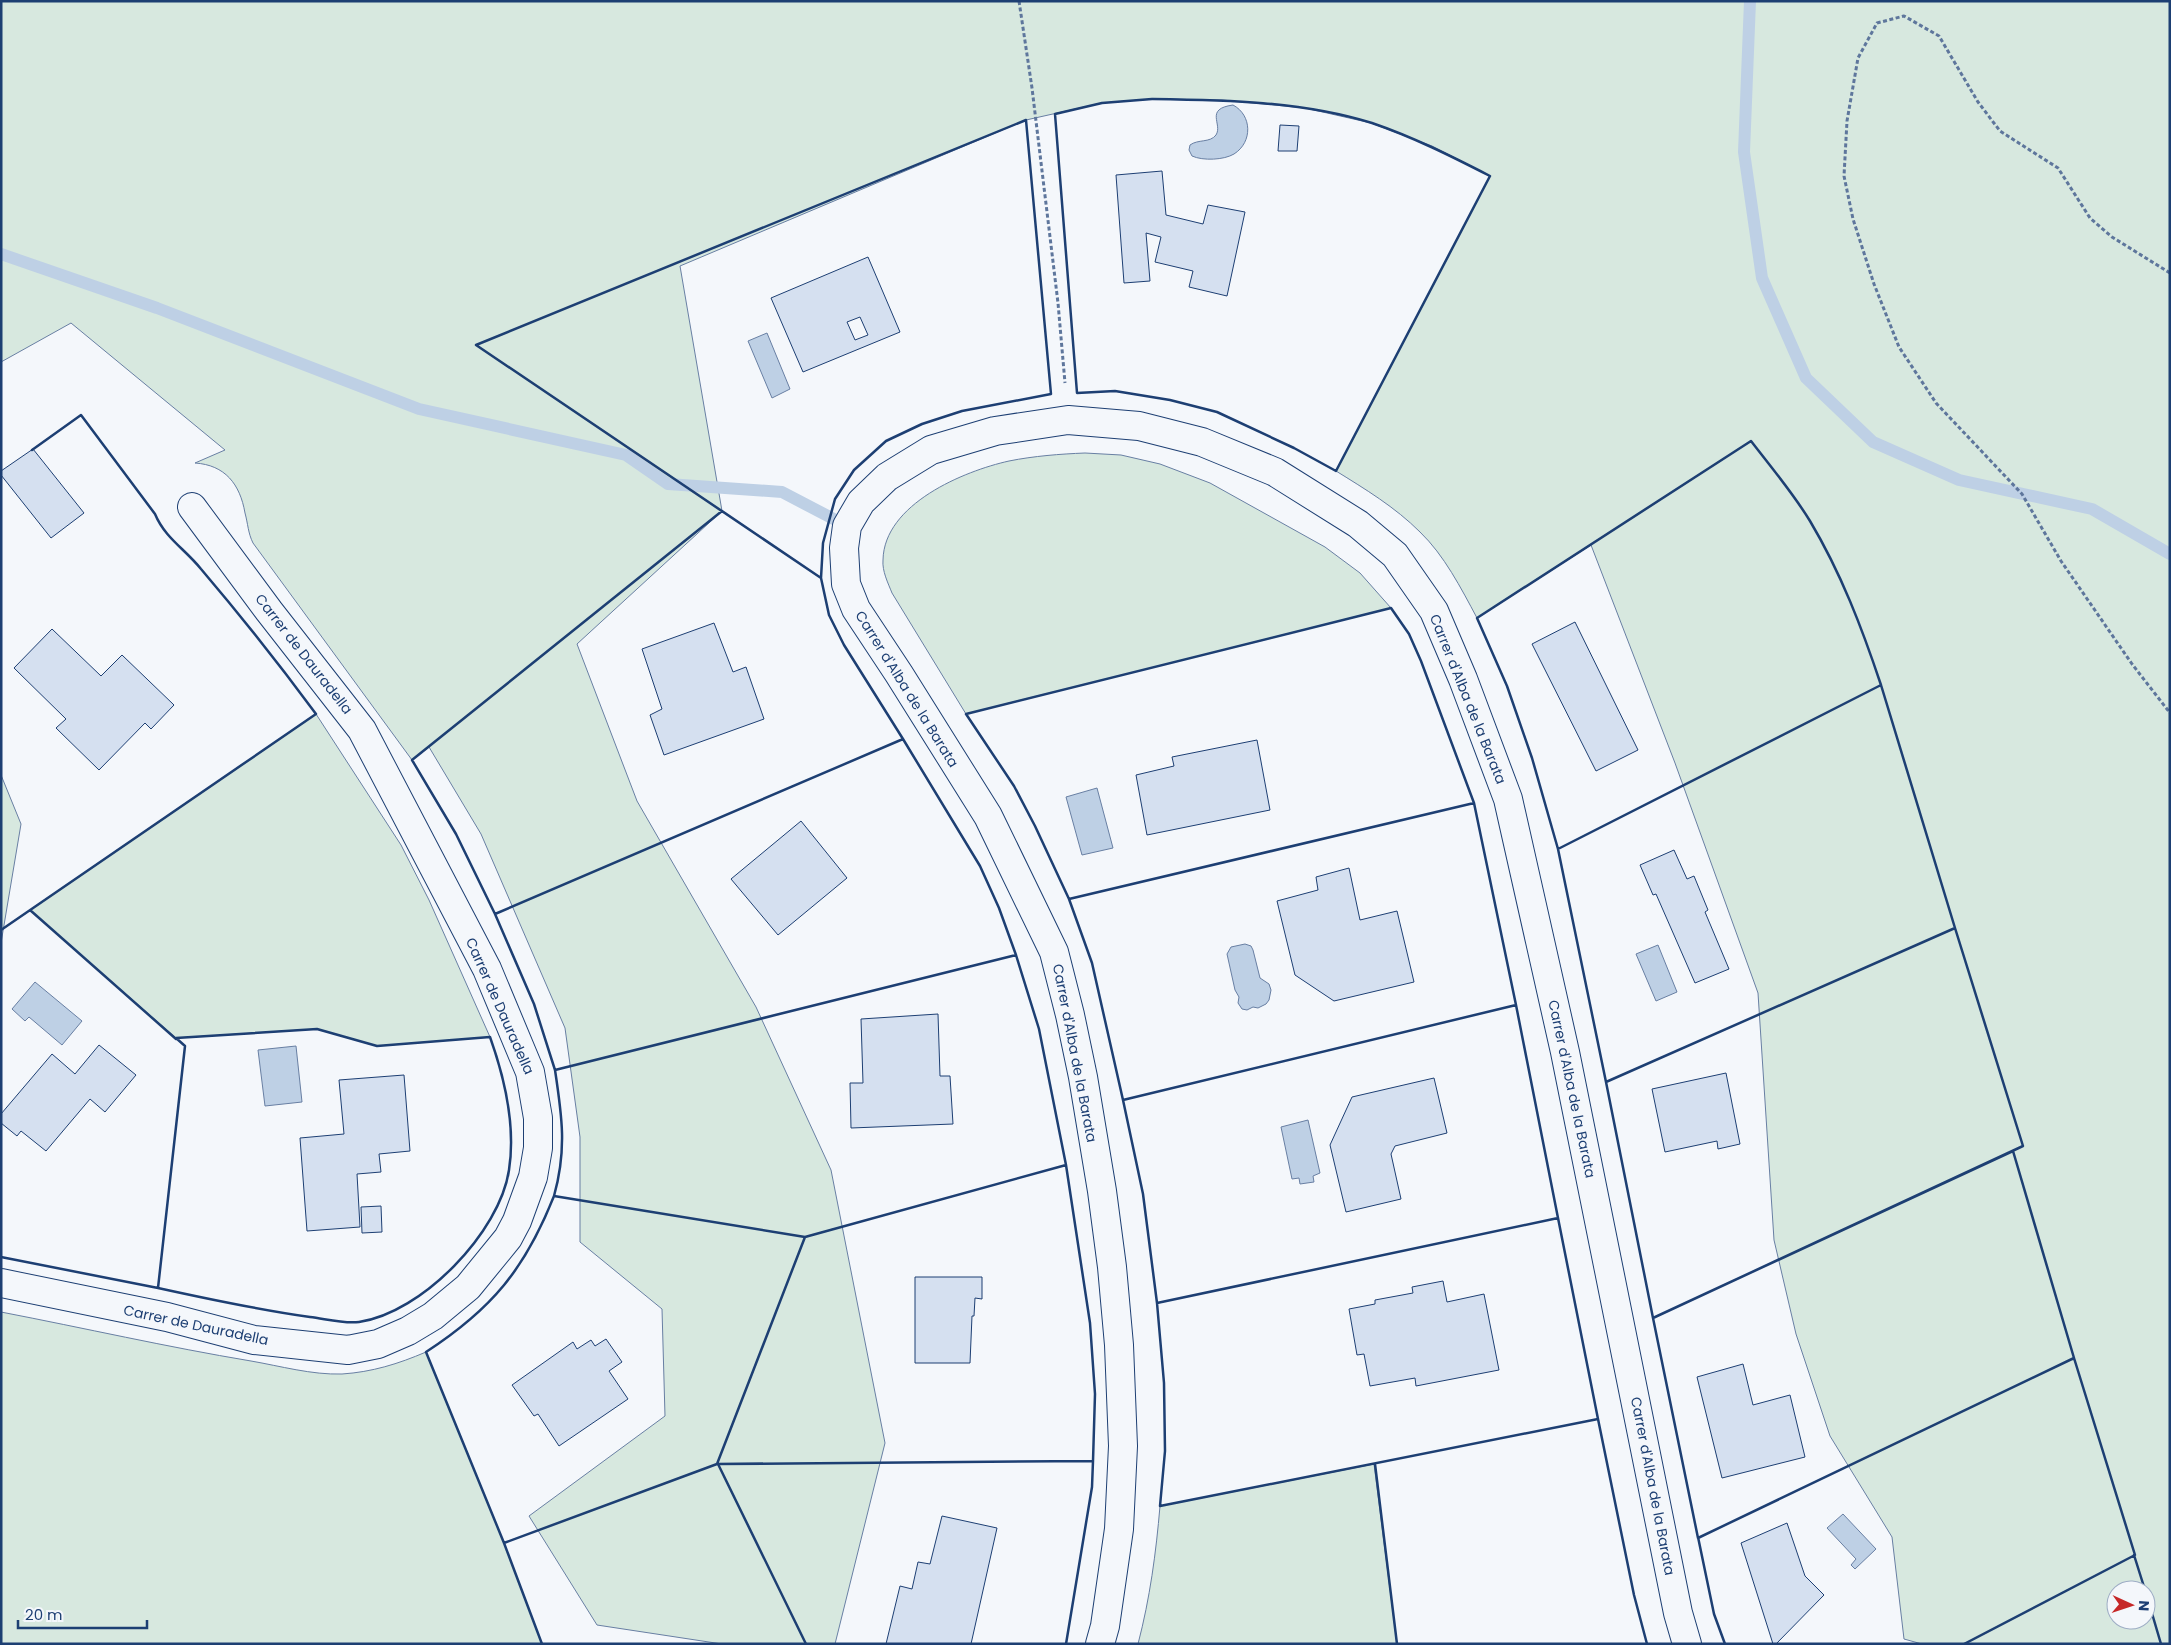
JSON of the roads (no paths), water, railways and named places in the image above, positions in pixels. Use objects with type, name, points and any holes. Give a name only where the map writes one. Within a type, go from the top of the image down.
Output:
[{"type":"street","name":"Carrer d'Alba de la Barata","points":[[1100,1644],[1105,1626],[1119,1529],[1123,1446],[1119,1345],[1112,1267],[1102,1191],[1083,1077],[1070,1015],[1054,952],[988,816],[856,609],[846,584],[844,548],[847,526],[861,502],[887,477],[932,450],[995,431],[1068,420],[1140,426],[1202,442],[1275,472],[1358,524],[1395,555],[1434,611],[1464,679],[1508,799],[1565,1052],[1678,1613],[1687,1644]]},
{"type":"street","name":"Carrer de Dauradella","points":[[1,1283],[167,1318],[254,1340],[348,1350],[378,1344],[408,1331],[433,1316],[468,1288],[508,1238],[517,1221],[533,1177],[538,1148],[538,1118],[534,1087],[530,1072],[487,969],[362,730],[269,611],[192,507]]},
{"type":"water","points":[[1233,105],[1244,115],[1247,122],[1248,129],[1245,143],[1234,154],[1219,159],[1202,159],[1192,156],[1189,150],[1190,145],[1216,135],[1218,131],[1217,113],[1224,107]]},
{"type":"water","points":[[767,333],[790,389],[772,398],[748,341]]},
{"type":"water","points":[[1097,788],[1113,848],[1082,855],[1066,797]]},
{"type":"water","points":[[1245,944],[1251,946],[1260,978],[1269,984],[1271,990],[1266,1004],[1247,1010],[1242,1009],[1238,1003],[1239,997],[1235,990],[1227,954],[1231,947]]},
{"type":"water","points":[[1658,945],[1677,992],[1656,1001],[1636,954]]},
{"type":"water","points":[[35,982],[82,1021],[62,1045],[29,1017],[25,1021],[12,1009]]},
{"type":"water","points":[[296,1046],[302,1102],[265,1106],[258,1050]]},
{"type":"water","points":[[1308,1120],[1320,1173],[1313,1176],[1314,1182],[1300,1184],[1299,1178],[1292,1179],[1281,1127]]},
{"type":"water","points":[[1843,1514],[1876,1549],[1855,1569],[1851,1565],[1856,1559],[1827,1528]]},
{"type":"waterway","points":[[1750,1],[1744,152],[1762,278],[1806,378],[1873,442],[1959,480],[2092,509],[2170,554]]},
{"type":"waterway","points":[[1,254],[157,308],[419,409],[626,455],[668,484],[782,492],[847,526]]}]
